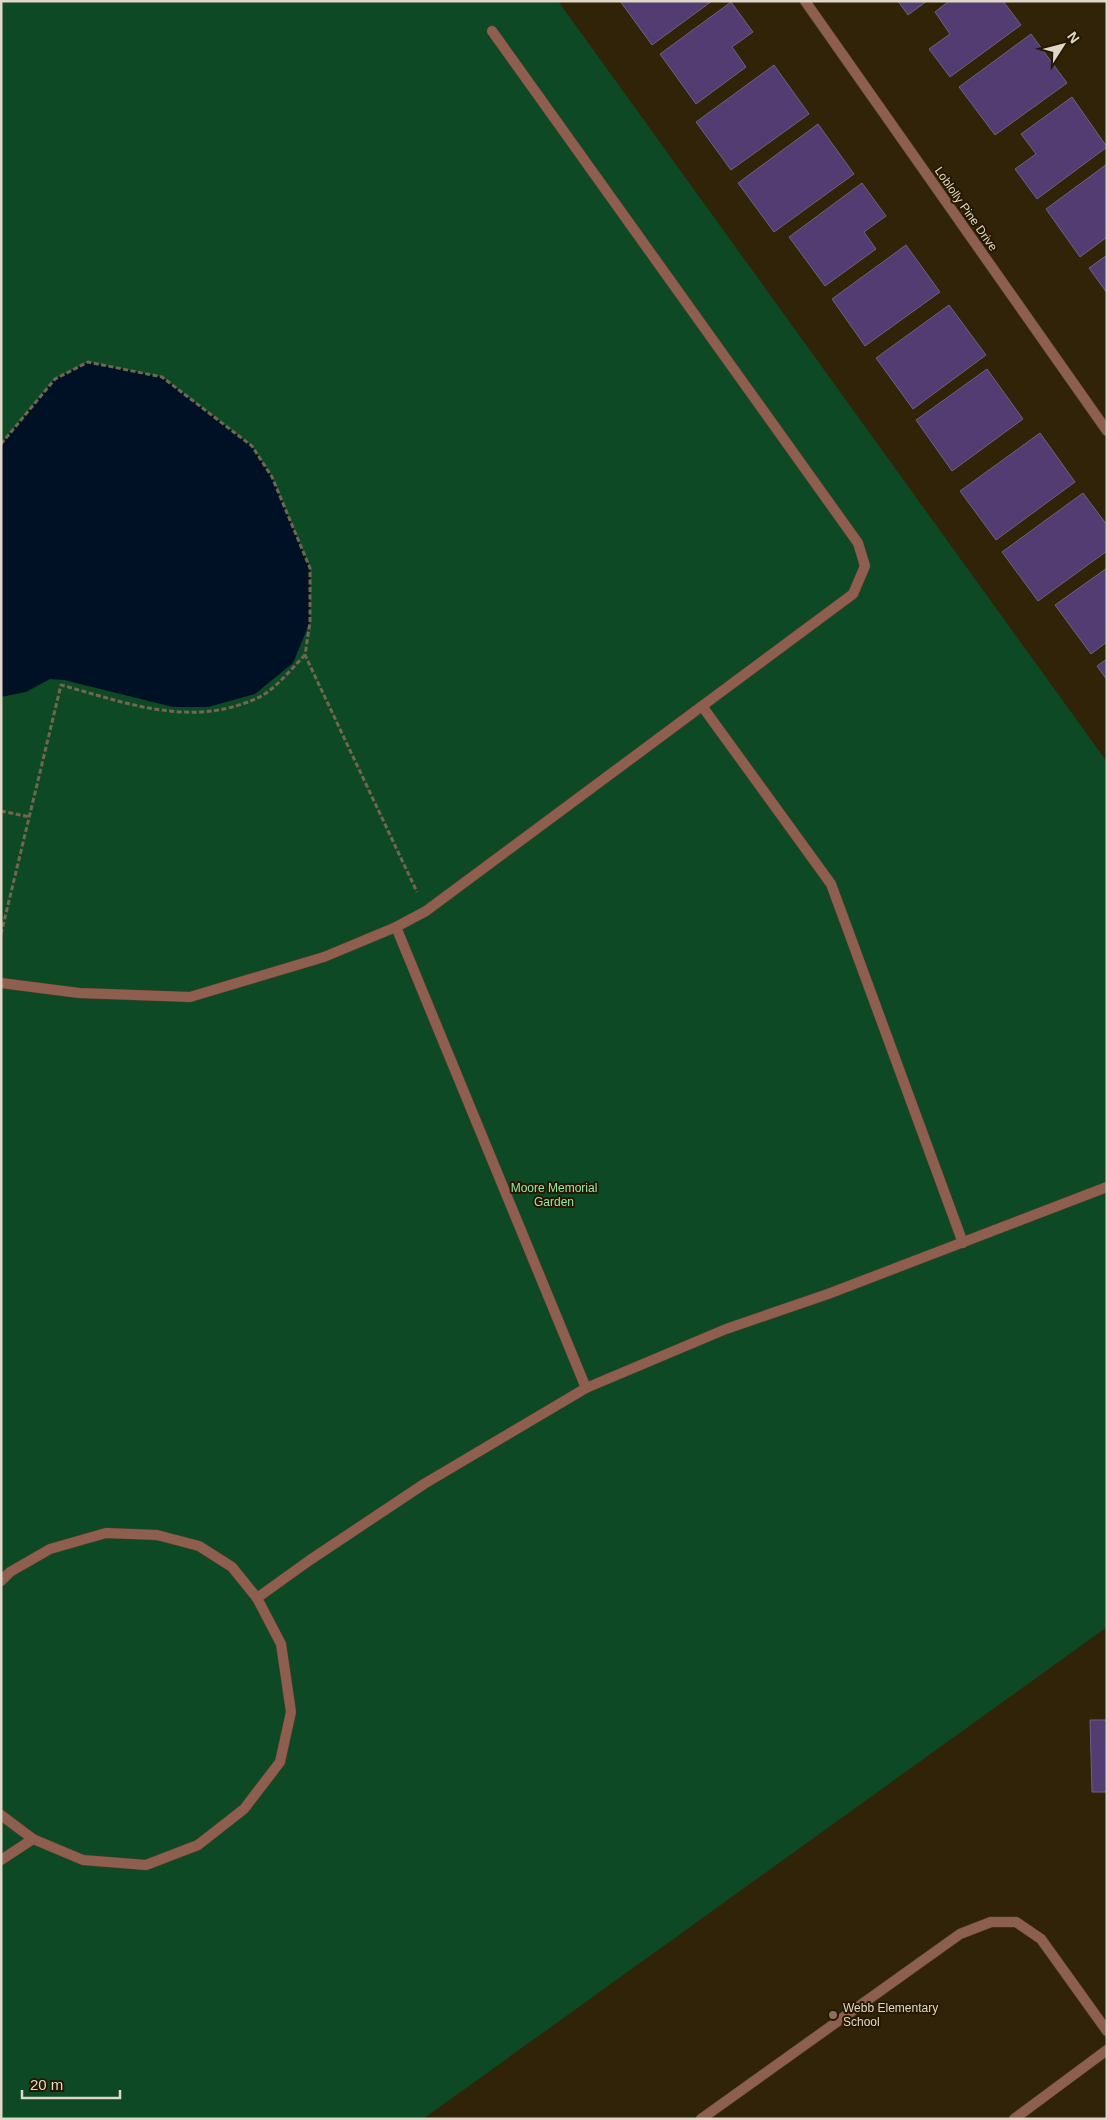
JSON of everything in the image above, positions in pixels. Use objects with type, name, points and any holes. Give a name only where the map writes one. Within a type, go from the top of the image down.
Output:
[{"type":"street","name":"Loblolly Pine Drive","points":[[805,1],[1107,431]]},
{"type":"street","points":[[1,983],[78,993],[190,997],[324,958],[396,927],[426,911],[853,594],[865,566],[858,543],[492,31]]},
{"type":"street","points":[[702,706],[831,884],[963,1243]]},
{"type":"street","points":[[396,927],[586,1388]]},
{"type":"street","points":[[258,1598],[310,1560],[424,1484],[586,1388],[726,1329],[828,1294],[1107,1187]]},
{"type":"street","points":[[1,1581],[10,1572],[50,1549],[106,1532],[157,1535],[198,1546],[232,1567],[258,1598],[282,1644],[291,1712],[280,1762],[244,1809],[198,1845],[146,1865],[84,1860],[33,1839],[1,1815]]},
{"type":"street","points":[[1,1860],[33,1839]]},
{"type":"street","points":[[701,2119],[960,1934],[991,1922],[1016,1922],[1041,1939],[1107,2031]]},
{"type":"street","points":[[1014,2119],[1107,2050]]},
{"type":"path","points":[[1,444],[55,379],[88,362],[162,377],[252,446],[272,477],[310,568],[310,622],[305,656],[426,911]]},
{"type":"path","points":[[1,934],[61,685],[129,705],[177,713],[201,713],[225,710],[257,699],[270,691],[305,656]]},
{"type":"path","points":[[1,810],[30,818]]},
{"type":"green space","name":"Moore Memorial Garden","points":[[1,1],[558,1],[1107,762],[1107,1627],[423,2119],[1,2119]]},
{"type":"water","points":[[88,362],[162,377],[252,446],[272,477],[310,568],[310,622],[293,663],[255,694],[208,707],[173,707],[64,680],[50,679],[26,692],[1,697],[1,444],[55,379]]},
{"type":"building","points":[[620,1],[712,1],[652,45]]},
{"type":"building","points":[[898,1],[927,1],[908,15]]},
{"type":"building","points":[[949,1],[1003,1],[1021,25],[950,77],[929,49],[950,34],[935,12]]},
{"type":"building","points":[[731,2],[753,32],[732,47],[746,67],[696,104],[660,54]]},
{"type":"building","points":[[1031,34],[1067,83],[995,135],[959,87]]},
{"type":"building","points":[[774,65],[809,114],[731,170],[696,122]]},
{"type":"building","points":[[1072,97],[1107,147],[1037,199],[1015,169],[1036,154],[1021,134]]},
{"type":"building","points":[[818,124],[854,174],[774,232],[738,183]]},
{"type":"building","points":[[1107,164],[1107,237],[1080,257],[1046,209]]},
{"type":"building","points":[[862,183],[886,216],[864,232],[876,249],[825,286],[789,237]]},
{"type":"building","points":[[906,245],[940,292],[865,346],[832,299]]},
{"type":"building","points":[[1107,255],[1107,293],[1089,268]]},
{"type":"building","points":[[949,305],[986,355],[913,409],[876,358]]},
{"type":"building","points":[[987,369],[1023,419],[952,471],[916,420]]},
{"type":"building","points":[[1040,433],[1075,482],[996,540],[960,491]]},
{"type":"building","points":[[1083,493],[1107,525],[1107,551],[1038,601],[1002,552]]},
{"type":"building","points":[[1107,568],[1107,642],[1091,654],[1055,605]]},
{"type":"building","points":[[1107,659],[1107,680],[1097,666]]},
{"type":"building","points":[[1090,1720],[1107,1720],[1107,1792],[1092,1792]]},
{"type":"place","name":"Webb Elementary School","points":[[833,2015]]}]
